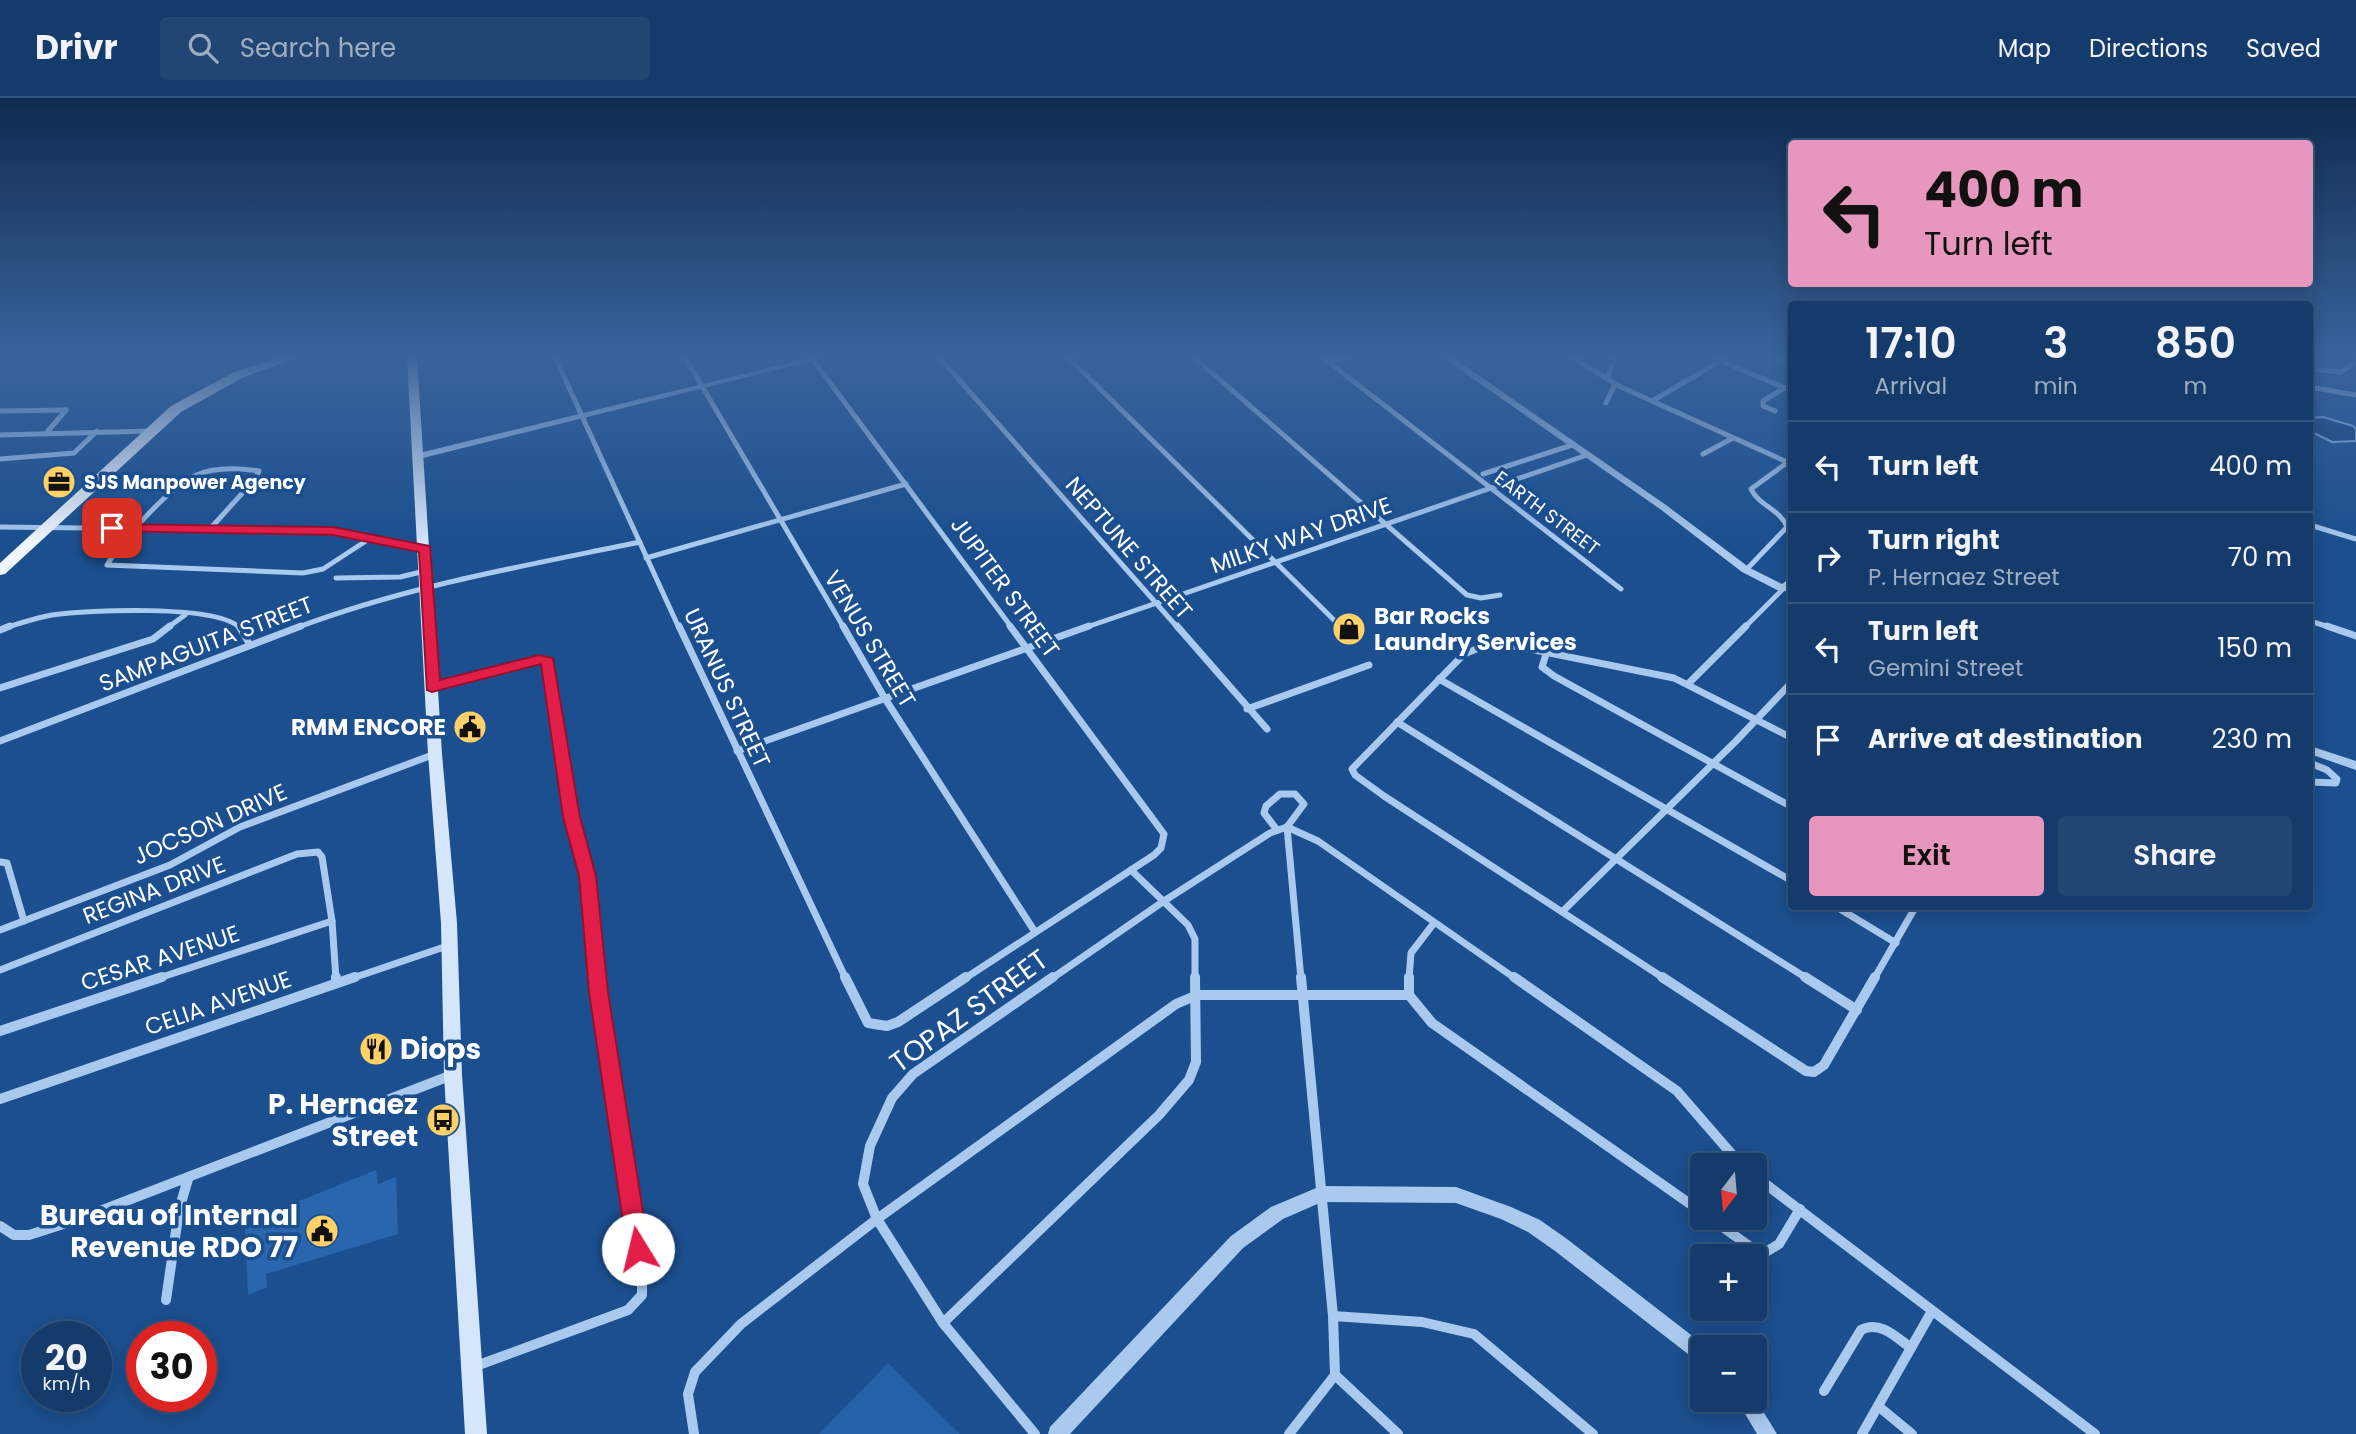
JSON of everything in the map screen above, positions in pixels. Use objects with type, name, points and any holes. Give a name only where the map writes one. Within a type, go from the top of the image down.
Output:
[{"type":"main road","points":[[0,571],[163,419]]},
{"type":"main road","points":[[416,419],[435,754],[450,944],[453,1075],[475,1434]]},
{"type":"street","points":[[48,431],[58,419]]},
{"type":"street","points":[[419,456],[569,419]]},
{"type":"street","name":"URANUS STREET","points":[[585,419],[646,558],[868,1023],[876,1026],[898,1022],[1035,932]]},
{"type":"street","name":"VENUS STREET","points":[[722,419],[884,697],[1035,932]]},
{"type":"street","name":"JUPITER STREET","points":[[857,419],[1162,828],[1165,841],[1154,855],[1131,870]]},
{"type":"street","name":"NEPTUNE STREET","points":[[993,419],[1266,729]]},
{"type":"street","points":[[1131,419],[1344,631]]},
{"type":"street","points":[[1265,419],[1467,595],[1482,598],[1500,596]]},
{"type":"street","name":"EARTH STREET","points":[[1402,419],[1621,589]]},
{"type":"street","points":[[1535,419],[1685,522],[1746,570],[1783,589]]},
{"type":"street","points":[[1692,419],[1788,461]]},
{"type":"street","points":[[0,435],[48,431],[150,431]]},
{"type":"street","points":[[0,459],[74,453],[97,431]]},
{"type":"street","points":[[1703,454],[1733,438]]},
{"type":"street","points":[[1483,474],[1572,445]]},
{"type":"street","name":"MILKY WAY DRIVE","points":[[737,751],[884,697],[1587,455]]},
{"type":"street","points":[[1746,570],[1787,527],[1783,518],[1756,499],[1751,489],[1788,462]]},
{"type":"street","points":[[209,530],[256,478],[259,472],[257,469],[201,474],[183,484],[136,529],[107,565],[303,573],[323,569],[369,539]]},
{"type":"street","points":[[646,558],[906,484]]},
{"type":"street","points":[[2313,526],[2356,539]]},
{"type":"street","points":[[0,527],[333,531],[425,549]]},
{"type":"street","points":[[336,578],[426,579],[640,542]]},
{"type":"street","name":"SAMPAGUITA STREET","points":[[0,741],[426,579]]},
{"type":"street","points":[[1688,684],[1788,584]]},
{"type":"street","points":[[0,630],[41,617],[66,613],[185,614],[230,619],[242,627],[250,645]]},
{"type":"street","points":[[0,688],[153,639],[185,614]]},
{"type":"street","points":[[2313,622],[2356,636]]},
{"type":"street","points":[[1788,736],[1688,684],[1644,670],[1494,642],[1464,654],[1354,765],[1355,775],[1806,1071],[1821,1070],[1914,910]]},
{"type":"street","points":[[1547,651],[1542,667],[1554,676],[1788,805]]},
{"type":"street","points":[[432,687],[539,659],[548,661],[572,817],[587,876],[598,992],[642,1274],[642,1295],[628,1310],[472,1368]]},
{"type":"street","points":[[1247,709],[1369,665]]},
{"type":"street","points":[[1439,679],[1668,807],[1788,879]]},
{"type":"street","points":[[1563,911],[1614,858],[1714,764],[1788,686]]},
{"type":"street","points":[[1397,722],[1857,1010]]},
{"type":"street","points":[[2313,751],[2356,766]]},
{"type":"street","name":"JOCSON DRIVE","points":[[0,930],[170,865],[240,827],[435,754]]},
{"type":"street","points":[[2313,764],[2327,769],[2337,779],[2336,783],[2330,785],[2313,782]]},
{"type":"street","points":[[1289,1434],[1335,1376],[1333,1316],[1302,995],[1282,828],[1304,804],[1295,794],[1286,792],[1272,799],[1264,813],[1282,828],[1318,841],[1677,1091],[1731,1153]]},
{"type":"street","name":"TOPAZ STREET","points":[[1035,1434],[943,1322],[877,1219],[863,1184],[870,1146],[892,1098],[913,1074],[1164,901],[1282,828]]},
{"type":"street","name":"REGINA DRIVE","points":[[0,970],[297,854],[318,852],[322,857],[332,921]]},
{"type":"street","points":[[0,862],[7,863],[24,921]]},
{"type":"street","points":[[943,1322],[1179,1095],[1196,1062],[1195,939],[1188,925],[1131,870],[1035,932]]},
{"type":"street","points":[[1842,910],[1896,943]]},
{"type":"street","points":[[332,921],[336,982]]},
{"type":"street","name":"CESAR AVENUE","points":[[0,1031],[332,921]]},
{"type":"street","points":[[1434,923],[1411,953],[1409,995],[1432,1023],[1690,1204]]},
{"type":"street","name":"CELIA AVENUE","points":[[0,1099],[450,944]]},
{"type":"street","points":[[694,1434],[688,1394],[695,1372],[741,1324],[877,1219],[1155,1018],[1197,995],[1409,995]]},
{"type":"street","points":[[0,1226],[14,1235],[29,1235],[188,1179],[453,1075]]},
{"type":"street","points":[[166,1300],[179,1210],[188,1179]]},
{"type":"street","points":[[1768,1186],[2095,1434]]},
{"type":"street","points":[[1056,1434],[1237,1242],[1277,1213],[1321,1194],[1457,1195],[1505,1213],[1534,1226],[1561,1245],[1690,1345]]},
{"type":"street","points":[[1727,1230],[1752,1248],[1765,1253],[1779,1244],[1800,1209]]},
{"type":"street","points":[[1862,1434],[1931,1311]]},
{"type":"street","points":[[1333,1316],[1405,1320],[1450,1326],[1474,1334],[1592,1434]]},
{"type":"street","points":[[1824,1391],[1861,1330],[1867,1325],[1876,1324],[1911,1348]]},
{"type":"street","points":[[1335,1376],[1398,1434]]},
{"type":"street","points":[[1878,1406],[1912,1434]]},
{"type":"street","points":[[1754,1412],[1768,1434]]},
{"type":"shaded area","points":[[2313,419],[2331,419],[2356,429],[2356,441],[2332,442],[2313,432]]},
{"type":"shaded area","points":[[888,1363],[960,1434],[819,1434]]},
{"type":"building","name":"Bureau of Internal Revenue RDO 77","points":[[376,1170],[378,1184],[396,1177],[398,1234],[266,1274],[267,1287],[248,1295],[245,1228],[258,1223],[257,1218]]},
{"type":"place","name":"SJS Manpower Agency","points":[[59,482]]},
{"type":"place","name":"Bar Rocks Laundry Services","points":[[1349,629]]},
{"type":"place","name":"RMM ENCORE","points":[[470,727]]},
{"type":"place","name":"Diops","points":[[376,1049]]},
{"type":"place","name":"P. Hernaez Street","points":[[443,1120]]},
{"type":"place","name":"Bureau of Internal Revenue RDO 77","points":[[322,1231]]},
{"type":"route","points":[[112,528],[333,531],[425,549],[432,687],[539,659],[548,661],[572,817],[587,876],[598,992],[638,1249]]}]
